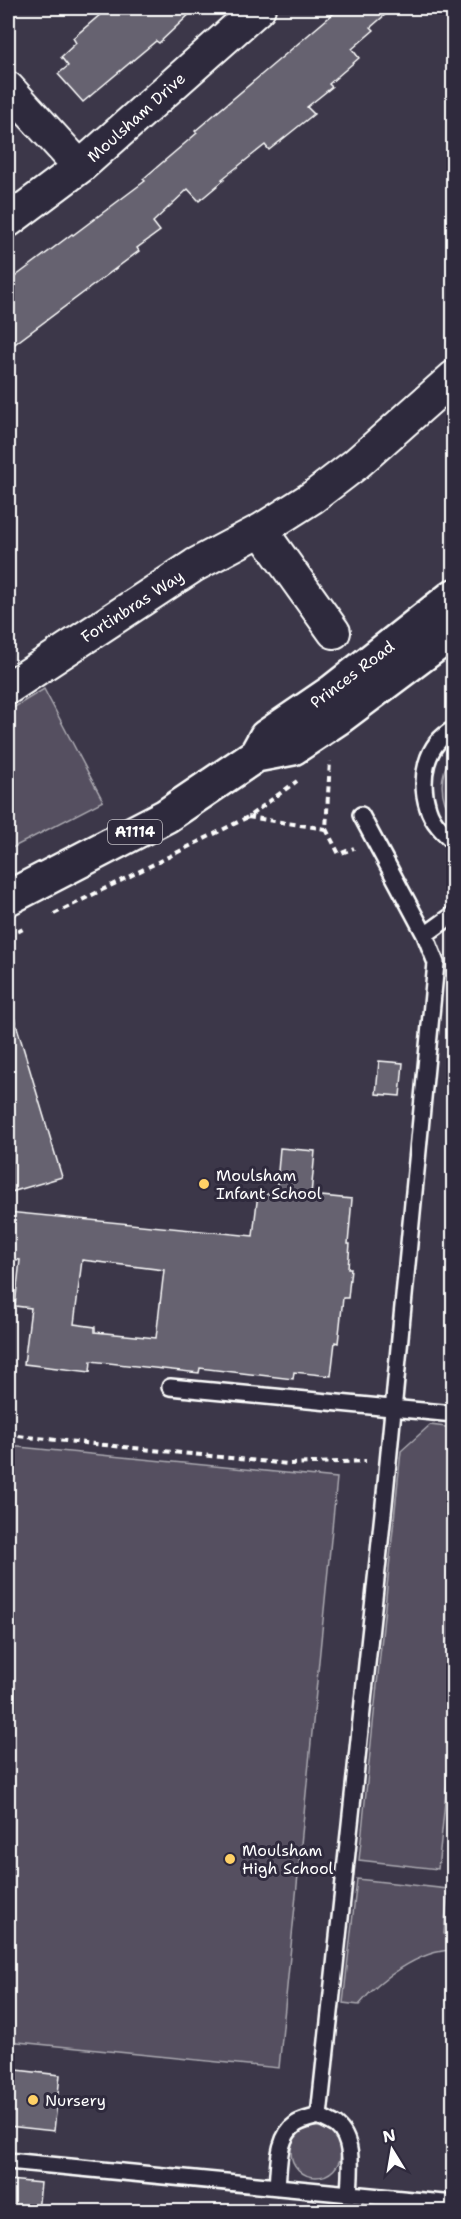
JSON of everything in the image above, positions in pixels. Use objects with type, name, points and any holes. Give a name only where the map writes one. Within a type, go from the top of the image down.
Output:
[{"type":"main road","name":"Princes Road","points":[[256,755],[266,737],[332,692],[453,596]]},
{"type":"main road","name":"Princes Road","points":[[8,898],[166,816],[256,755],[293,748],[314,735],[453,631]]},
{"type":"street","name":"Moulsham Drive","points":[[8,221],[80,167],[259,8]]},
{"type":"street","points":[[8,88],[80,167]]},
{"type":"street","name":"Fortinbras Way","points":[[8,688],[195,565],[261,530],[313,497],[356,464],[453,377]]},
{"type":"street","points":[[261,530],[334,632]]},
{"type":"lane","points":[[453,729],[446,733],[430,753],[425,770],[424,788],[428,810],[453,843]]},
{"type":"lane","points":[[319,2116],[388,1462],[436,963],[425,935],[361,815]]},
{"type":"lane","points":[[425,935],[453,914]]},
{"type":"lane","points":[[170,1388],[453,1414]]},
{"type":"lane","points":[[277,2187],[281,2151],[286,2133],[297,2123],[319,2116],[338,2126],[348,2144],[351,2165],[349,2194]]},
{"type":"lane","points":[[8,2161],[453,2204]]},
{"type":"path","points":[[248,817],[327,831],[330,757]]},
{"type":"path","points":[[8,1435],[288,1464],[388,1462]]},
{"type":"shaded area","points":[[44,689],[103,801],[8,850],[8,711]]},
{"type":"shaded area","points":[[453,753],[453,817],[445,802],[442,785],[445,769]]},
{"type":"shaded area","points":[[430,1425],[454,1428],[454,1754],[450,1754],[438,1869],[359,1860],[401,1451]]},
{"type":"shaded area","points":[[8,1446],[337,1478],[279,2068],[8,2041]]},
{"type":"shaded area","points":[[357,1879],[448,1889],[444,1934],[454,1936],[453,1950],[427,1955],[401,1968],[377,1986],[359,2005],[343,2003]]},
{"type":"shaded area","points":[[311,2127],[321,2127],[334,2134],[341,2147],[341,2157],[334,2170],[321,2177],[311,2177],[302,2173],[295,2166],[291,2157],[291,2147],[295,2138],[302,2131]]},
{"type":"building","points":[[108,8],[196,8],[159,43],[156,41],[83,102],[58,74],[68,66],[61,57],[76,43],[73,38]]},
{"type":"building","points":[[340,8],[393,8],[371,27],[374,30],[352,49],[359,58],[329,84],[332,87],[307,107],[314,114],[269,150],[265,145],[222,179],[224,180],[199,201],[188,189],[153,222],[160,231],[137,248],[139,251],[8,349],[8,282],[145,181],[143,179],[197,133],[195,131]]},
{"type":"building","points":[[14,1017],[62,1177],[8,1193],[8,1018]]},
{"type":"building","points":[[379,1061],[403,1063],[400,1096],[376,1094]]},
{"type":"building","points":[[280,1148],[315,1151],[311,1195],[352,1199],[348,1244],[350,1244],[348,1268],[351,1268],[348,1298],[343,1298],[338,1343],[335,1342],[331,1376],[294,1372],[293,1379],[200,1368],[199,1373],[91,1361],[90,1372],[24,1364],[31,1308],[15,1306],[20,1260],[8,1259],[8,1212],[253,1236],[258,1193],[276,1195]],"holes":[[[82,1260],[164,1270],[156,1338],[95,1332],[95,1327],[74,1324]]]},
{"type":"building","name":"Nursery","points":[[8,2069],[60,2075],[54,2131],[8,2126]]},
{"type":"building","points":[[8,2180],[41,2183],[38,2211],[8,2211]]},
{"type":"place","name":"Moulsham Infant School","points":[[204,1184]]},
{"type":"place","name":"Moulsham High School","points":[[230,1859]]},
{"type":"place","name":"Nursery","points":[[33,2100]]}]
